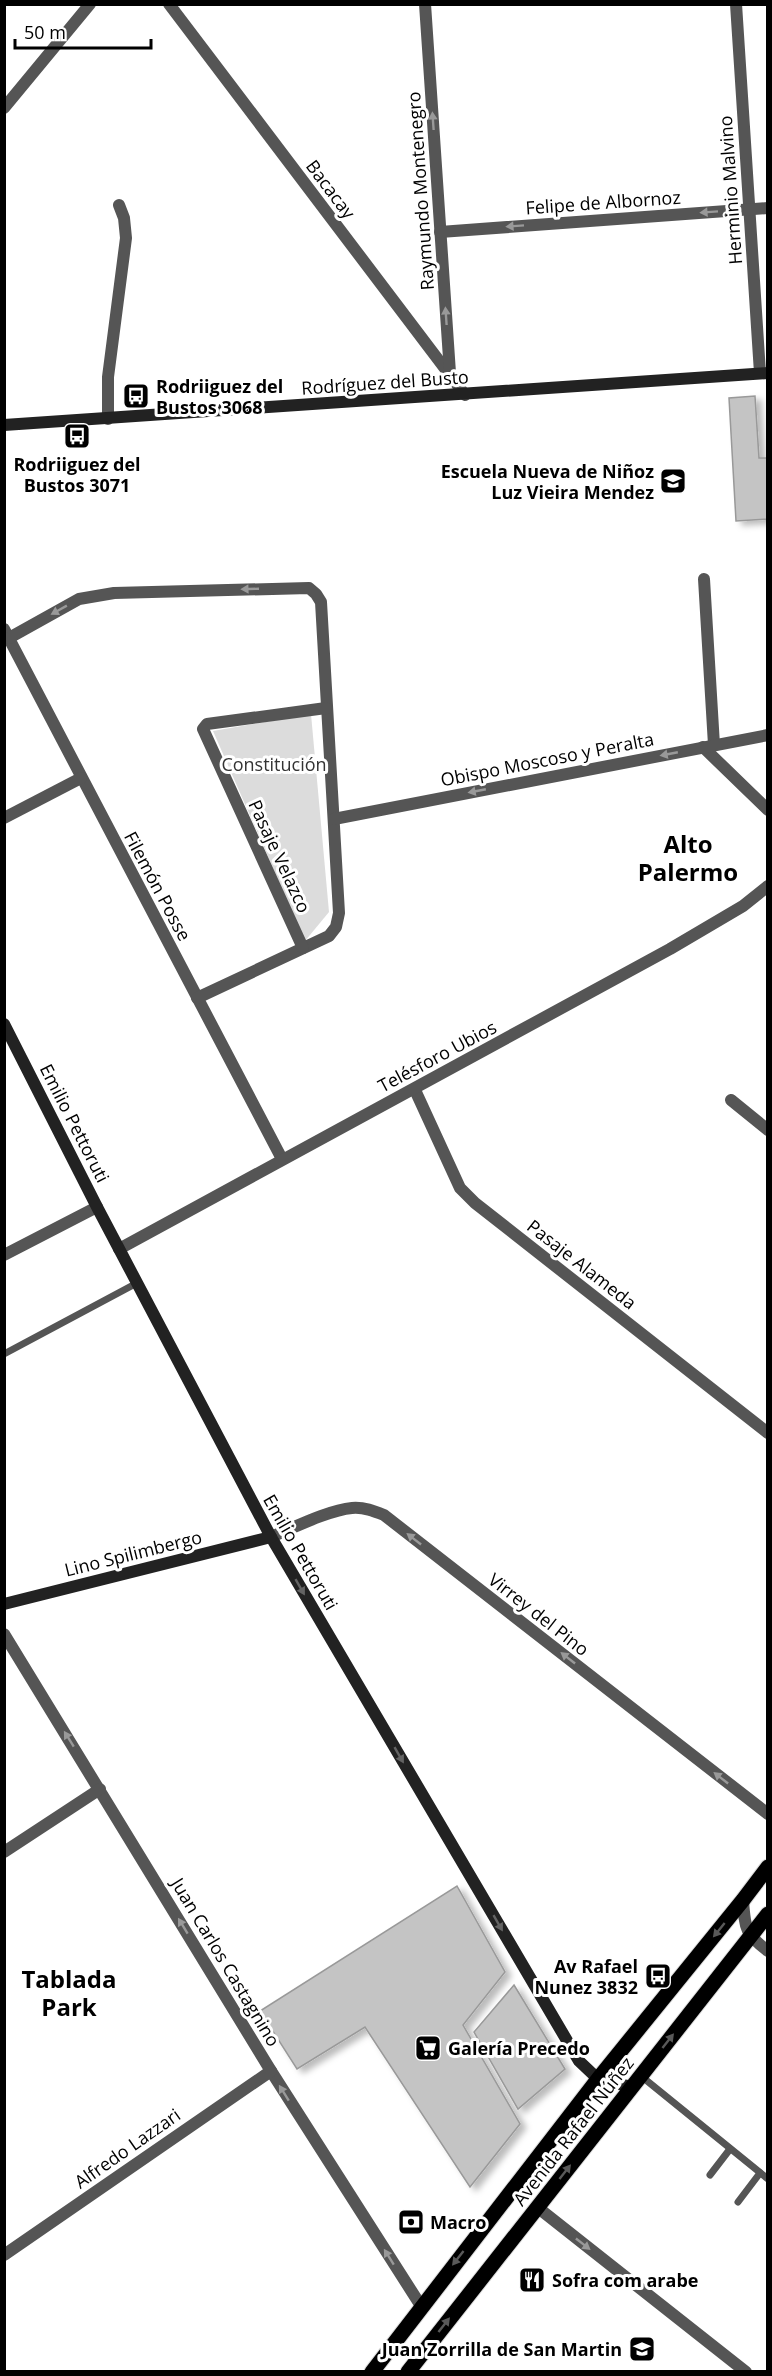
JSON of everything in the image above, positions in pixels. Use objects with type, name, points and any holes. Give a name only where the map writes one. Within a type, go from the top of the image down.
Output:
[{"type":"main road","name":"Rodríguez del Busto","points":[[4,425],[764,373]]},
{"type":"main road","name":"Emilio Pettoruti","points":[[4,1024],[97,1207],[271,1537],[579,2061],[598,2079]]},
{"type":"main road","name":"Lino Spilimbergo","points":[[4,1604],[271,1537]]},
{"type":"main road","name":"Avenida Rafael Núñez","points":[[372,2372],[598,2079],[768,1867]]},
{"type":"main road","name":"Avenida Rafael Núñez","points":[[409,2371],[768,1914]]},
{"type":"main road","points":[[598,2079],[637,2081]]},
{"type":"street","points":[[4,108],[90,4]]},
{"type":"street","name":"Bacacay","points":[[169,4],[465,395]]},
{"type":"street","name":"Raymundo Montenegro","points":[[425,4],[450,374]]},
{"type":"street","name":"Herminio Malvino","points":[[736,4],[764,373]]},
{"type":"street","points":[[108,418],[108,376],[126,238],[124,218],[119,205]]},
{"type":"street","name":"Felipe de Albornoz","points":[[441,232],[768,208]]},
{"type":"street","points":[[704,579],[709,746],[768,810]]},
{"type":"street","points":[[7,633],[79,599],[114,593],[309,588],[321,602],[339,913],[336,927],[329,936],[197,998]]},
{"type":"street","name":"Filemón Posse","points":[[7,633],[282,1159]]},
{"type":"street","name":"Pasaje Velazco","points":[[303,948],[203,729],[207,724],[326,708]]},
{"type":"street","name":"Obispo Moscoso y Peralta","points":[[334,819],[768,735]]},
{"type":"street","points":[[4,819],[81,778]]},
{"type":"street","name":"Telésforo Ubios","points":[[119,1249],[711,927],[768,886]]},
{"type":"street","name":"Pasaje Alameda","points":[[415,1090],[460,1188],[475,1203],[768,1433]]},
{"type":"street","points":[[731,1100],[768,1130]]},
{"type":"street","points":[[4,1255],[97,1207]]},
{"type":"street","name":"Virrey del Pino","points":[[271,1537],[353,1508],[369,1509],[384,1515],[768,1814]]},
{"type":"street","name":"Juan Carlos Castagnino","points":[[4,1634],[271,2071],[421,2306]]},
{"type":"street","points":[[4,1852],[100,1789]]},
{"type":"street","points":[[743,1900],[744,1925],[749,1937],[768,1951]]},
{"type":"street","name":"Alfredo Lazzari","points":[[4,2255],[271,2071]]},
{"type":"street","points":[[537,2207],[746,2372]]},
{"type":"lane","points":[[4,1354],[137,1283]]},
{"type":"lane","points":[[637,2081],[768,2179]]},
{"type":"lane","points":[[710,2175],[730,2149]]},
{"type":"lane","points":[[738,2202],[760,2173]]},
{"type":"green space","name":"Constitución","points":[[311,714],[329,912],[305,941],[213,731]]},
{"type":"building","points":[[755,396],[759,458],[768,458],[768,519],[736,521],[729,398]]},
{"type":"building","name":"Galería Precedo","points":[[457,1886],[505,1972],[463,2025],[520,2124],[470,2187],[365,2027],[297,2069],[260,2011]]},
{"type":"building","points":[[514,1985],[565,2069],[518,2109],[474,2032]]},
{"type":"place","name":"Rodriiguez del Bustos 3068","points":[[136,396]]},
{"type":"place","name":"Rodriiguez del Bustos 3071","points":[[77,436]]},
{"type":"place","name":"Escuela Nueva de Niñoz Luz Vieira Mendez","points":[[673,481]]},
{"type":"place","name":"Av Rafael Nunez 3832","points":[[658,1976]]},
{"type":"place","name":"Galería Precedo","points":[[428,2048]]},
{"type":"place","name":"Macro","points":[[411,2222]]},
{"type":"place","name":"Sofra com arabe","points":[[532,2280]]},
{"type":"place","name":"Juan Zorrilla de San Martin","points":[[642,2349]]},
{"type":"district","name":"Alto Palermo","points":[[688,857]]},
{"type":"district","name":"Tablada Park","points":[[69,1992]]}]
